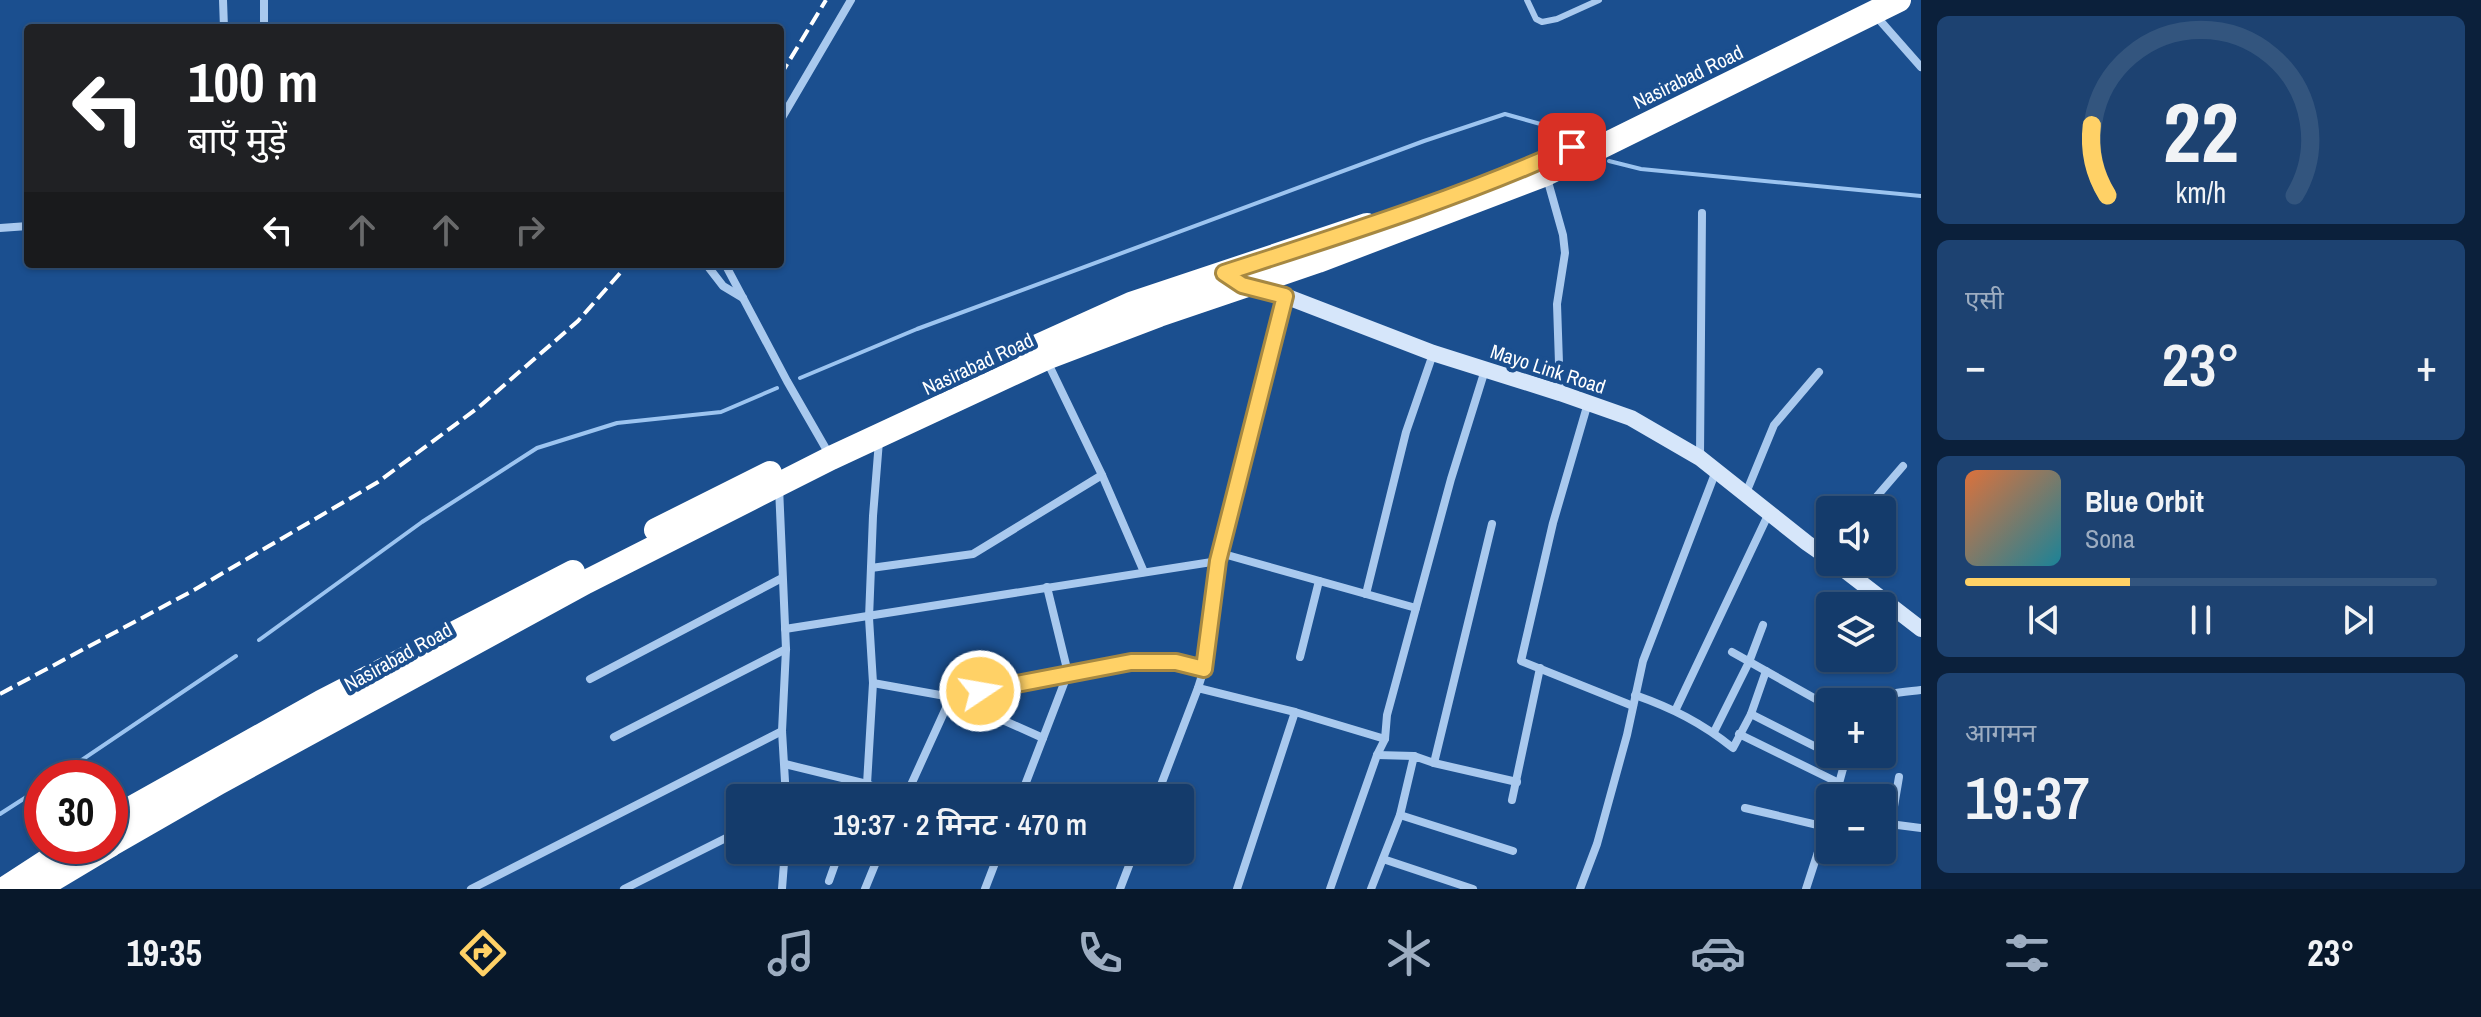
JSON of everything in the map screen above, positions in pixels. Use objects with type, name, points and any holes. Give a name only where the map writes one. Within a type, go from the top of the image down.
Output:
[{"type":"highway","name":"Nasirabad Road","points":[[128,810],[243,743],[716,498],[828,453],[880,436],[1046,358],[1233,279],[1534,164],[1619,125],[1724,68],[1869,6],[1899,0]]},
{"type":"highway","name":"Nasirabad Road","points":[[128,836],[586,582],[779,486],[828,453],[1067,331],[1131,304],[1318,261],[1546,174],[1869,6]]},
{"type":"highway","points":[[4,889],[42,864]]},
{"type":"highway","name":"Nasirabad Road","points":[[46,886],[81,864]]},
{"type":"street","points":[[223,0],[224,24]]},
{"type":"street","points":[[264,0],[264,24]]},
{"type":"street","points":[[784,114],[851,0]]},
{"type":"street","points":[[1869,6],[1921,67]]},
{"type":"street","points":[[1546,174],[1565,253],[1557,304],[1560,393]]},
{"type":"street","points":[[1700,458],[1702,213]]},
{"type":"street","points":[[0,228],[24,226]]},
{"type":"street","points":[[708,268],[723,286],[744,299]]},
{"type":"street","points":[[727,268],[828,453]]},
{"type":"street","name":"Mayo Link Road","points":[[1233,279],[1433,353],[1631,418],[1700,458],[1816,546]]},
{"type":"street","points":[[1161,784],[1204,669],[1219,557],[1285,296]]},
{"type":"street","points":[[1366,594],[1406,432],[1433,353]]},
{"type":"street","points":[[1046,358],[1144,572]]},
{"type":"street","points":[[1330,889],[1385,739],[1387,715],[1485,369]]},
{"type":"street","points":[[1746,493],[1774,425],[1819,372]]},
{"type":"street","points":[[1588,402],[1553,523],[1521,661],[1633,706]]},
{"type":"street","points":[[785,764],[867,784],[873,683],[869,618],[880,436]]},
{"type":"street","points":[[1877,496],[1903,466]]},
{"type":"street","points":[[1580,889],[1597,844],[1643,661],[1716,471]]},
{"type":"street","points":[[871,568],[973,554],[1102,475]]},
{"type":"street","points":[[779,486],[786,649],[782,731],[786,784]]},
{"type":"street","points":[[1676,709],[1770,512]]},
{"type":"street","points":[[1434,763],[1492,524]]},
{"type":"street","points":[[785,629],[869,618],[1219,557],[1416,608]]},
{"type":"street","name":"Mayo Link Road","points":[[1855,576],[1921,629]]},
{"type":"street","points":[[590,679],[782,578]]},
{"type":"street","points":[[1300,657],[1319,581]]},
{"type":"street","points":[[1025,784],[1068,673],[1047,587]]},
{"type":"street","points":[[1714,732],[1749,662],[1763,625]]},
{"type":"street","points":[[614,737],[786,649]]},
{"type":"street","points":[[1732,652],[1816,699]]},
{"type":"street","points":[[951,697],[1068,673],[1153,660],[1204,669]]},
{"type":"street","points":[[1512,800],[1540,668]]},
{"type":"street","points":[[1635,695],[1676,709],[1714,732],[1733,748],[1751,714],[1766,671]]},
{"type":"street","points":[[873,683],[951,697],[1043,738]]},
{"type":"street","points":[[1198,688],[1385,739]]},
{"type":"street","points":[[1896,693],[1921,690]]},
{"type":"street","points":[[909,784],[951,697]]},
{"type":"street","points":[[1237,889],[1295,712]]},
{"type":"street","points":[[1751,714],[1816,747]]},
{"type":"street","points":[[471,889],[782,731]]},
{"type":"street","points":[[1739,734],[1839,783],[1843,768]]},
{"type":"street","points":[[1377,755],[1414,756],[1517,782]]},
{"type":"street","points":[[1371,889],[1400,815],[1414,756]]},
{"type":"street","points":[[1896,789],[1899,777]]},
{"type":"street","points":[[1745,808],[1816,825]]},
{"type":"street","points":[[1400,815],[1513,851]]},
{"type":"street","points":[[1896,825],[1921,828]]},
{"type":"street","points":[[624,889],[726,838]]},
{"type":"street","points":[[1806,889],[1816,858]]},
{"type":"street","points":[[1383,859],[1473,889]]},
{"type":"street","points":[[782,889],[784,864]]},
{"type":"street","points":[[829,881],[835,864]]},
{"type":"street","points":[[865,889],[875,864]]},
{"type":"street","points":[[985,889],[995,864]]},
{"type":"street","points":[[1120,889],[1130,864]]},
{"type":"lane","points":[[1527,0],[1536,19],[1542,22],[1557,19],[1599,0]]},
{"type":"waterway","points":[[800,378],[917,329],[1424,141],[1505,114],[1551,127]]},
{"type":"waterway","points":[[1609,161],[1641,169],[1921,196]]},
{"type":"waterway","points":[[259,640],[422,522],[537,448],[617,423],[721,412],[777,388]]},
{"type":"waterway","points":[[82,760],[236,656]]},
{"type":"waterway","points":[[0,814],[24,799]]},
{"type":"railway","points":[[784,69],[826,0]]},
{"type":"railway","points":[[0,694],[194,590],[378,482],[479,407],[578,321],[624,268]]},
{"type":"route","points":[[980,691],[1131,662],[1176,662],[1204,669],[1218,561],[1285,296],[1242,285],[1224,273],[1410,211],[1572,147]]}]
